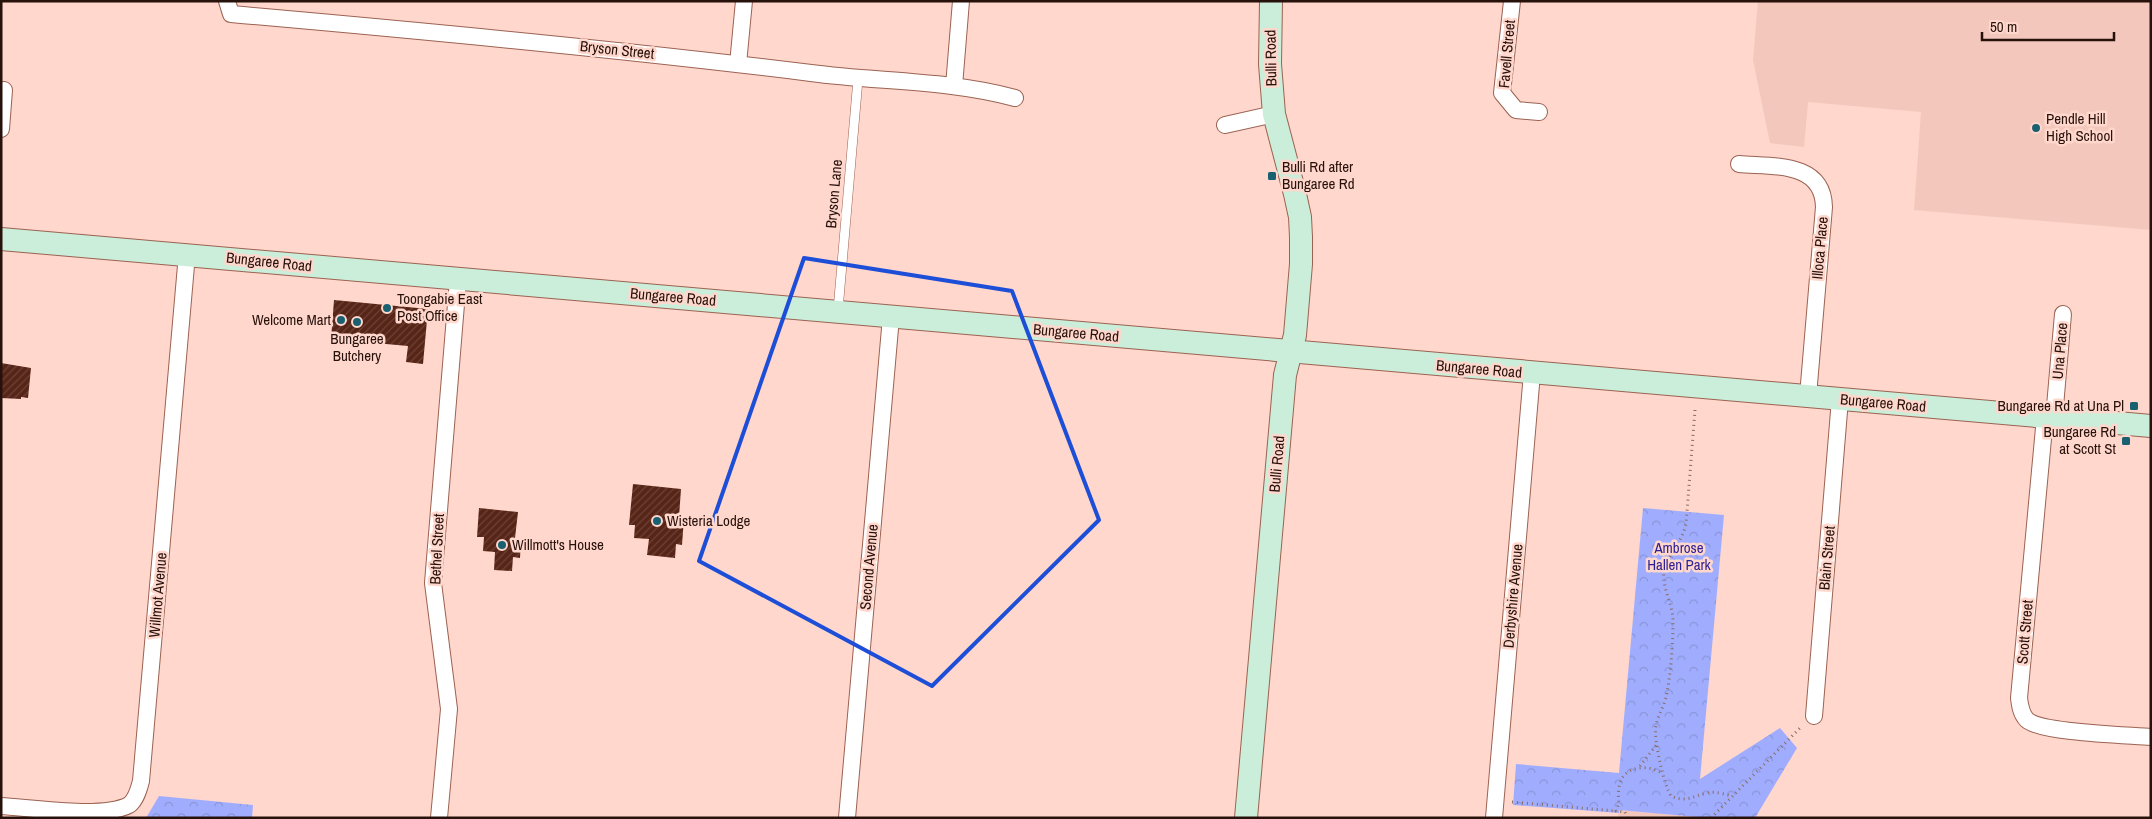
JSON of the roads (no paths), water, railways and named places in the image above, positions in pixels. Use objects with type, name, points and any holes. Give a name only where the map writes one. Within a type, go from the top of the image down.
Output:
[{"type":"street","name":"Bryson Street","points":[[227,1],[232,14],[542,41],[858,79],[954,86],[987,90],[1015,98]]},
{"type":"street","points":[[738,64],[744,1]]},
{"type":"street","points":[[954,86],[961,1]]},
{"type":"street","name":"Bulli Road","points":[[1246,818],[1285,374],[1289,352],[1295,335],[1301,264],[1300,217],[1274,114],[1270,64],[1271,1]]},
{"type":"street","name":"Favell Street","points":[[1512,1],[1502,93],[1516,110],[1539,112]]},
{"type":"street","points":[[1,129],[4,90]]},
{"type":"street","points":[[1225,125],[1274,114]]},
{"type":"street","name":"Illoca Place","points":[[1739,164],[1801,170],[1816,183],[1822,195],[1824,207],[1808,396]]},
{"type":"street","name":"Bungaree Road","points":[[1,239],[2151,426]]},
{"type":"street","name":"Willmot Avenue","points":[[1,806],[94,814],[115,810],[130,804],[140,787],[187,254]]},
{"type":"street","name":"Bethel Street","points":[[439,818],[448,709],[433,583],[458,280]]},
{"type":"street","name":"Una Place","points":[[2050,418],[2063,314]]},
{"type":"street","name":"Second Avenue","points":[[848,818],[891,317]]},
{"type":"street","name":"Derbyshire Avenue","points":[[1494,818],[1532,373]]},
{"type":"street","name":"Blain Street","points":[[1814,716],[1840,399]]},
{"type":"street","name":"Scott Street","points":[[2050,418],[2019,698],[2021,710],[2029,721],[2046,728],[2151,737]]},
{"type":"lane","name":"Bryson Lane","points":[[838,311],[858,79]]},
{"type":"place","name":"Pendle Hill High School","points":[[2036,128]]},
{"type":"place","name":"Bulli Rd after Bungaree Rd","points":[[1272,176]]},
{"type":"place","name":"Toongabie East Post Office","points":[[387,308]]},
{"type":"place","name":"Welcome Mart","points":[[341,320]]},
{"type":"place","name":"Bungaree Butchery","points":[[357,322]]},
{"type":"place","name":"Bungaree Rd at Una Pl","points":[[2134,406]]},
{"type":"place","name":"Bungaree Rd at Scott St","points":[[2126,441]]},
{"type":"place","name":"Wisteria Lodge","points":[[657,521]]},
{"type":"place","name":"Willmott's House","points":[[502,545]]},
{"type":"park label","name":"Ambrose Hallen Park","points":[[1679,556]]}]
